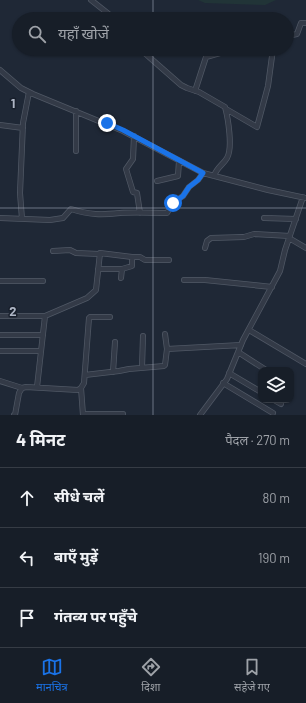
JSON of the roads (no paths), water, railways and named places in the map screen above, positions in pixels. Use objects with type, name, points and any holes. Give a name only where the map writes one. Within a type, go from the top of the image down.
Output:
[{"type":"street","points":[[91,0],[106,12]]},
{"type":"street","points":[[294,35],[297,34],[301,23],[306,23]]},
{"type":"street","points":[[148,56],[181,85],[218,102],[226,109],[257,126],[268,86],[272,56]]},
{"type":"street","points":[[195,91],[206,57],[210,56]]},
{"type":"street","points":[[0,70],[21,88],[107,123],[203,173],[304,198],[280,271],[249,330],[229,373],[200,415]]},
{"type":"street","points":[[22,219],[20,193],[23,128],[29,92]]},
{"type":"street","points":[[214,176],[217,169],[224,163],[229,154],[226,109]]},
{"type":"street","points":[[76,111],[76,151]]},
{"type":"street","points":[[0,125],[23,128]]},
{"type":"street","points":[[134,136],[133,159],[126,169],[133,192],[137,193],[140,214]]},
{"type":"street","points":[[156,181],[178,176],[179,161]]},
{"type":"street","points":[[0,218],[50,220],[63,218],[71,209],[87,214],[107,215],[121,213],[168,213],[174,202],[183,196],[189,187],[198,180],[203,173]]},
{"type":"street","points":[[264,218],[296,219]]},
{"type":"street","points":[[205,248],[207,241],[211,238],[244,237],[254,234],[290,237],[306,248]]},
{"type":"street","points":[[53,251],[70,250],[76,253],[140,257],[145,260],[169,260]]},
{"type":"street","points":[[0,316],[45,316],[87,298],[96,290],[99,254]]},
{"type":"street","points":[[98,269],[121,269],[132,267],[132,257]]},
{"type":"street","points":[[121,269],[121,278]]},
{"type":"street","points":[[184,280],[205,280],[272,287]]},
{"type":"street","points":[[0,281],[43,281]]},
{"type":"street","points":[[37,388],[45,316]]},
{"type":"street","points":[[110,317],[89,318],[85,375],[82,388],[83,415],[123,414]]},
{"type":"street","points":[[249,330],[306,364]]},
{"type":"street","points":[[85,375],[142,367],[164,366],[167,349],[165,334]]},
{"type":"street","points":[[0,335],[43,335]]},
{"type":"street","points":[[142,367],[143,336]]},
{"type":"street","points":[[113,372],[116,342]]},
{"type":"street","points":[[167,349],[241,346]]},
{"type":"street","points":[[0,351],[41,351]]},
{"type":"street","points":[[238,352],[261,367]]},
{"type":"street","points":[[229,373],[258,390]]},
{"type":"street","points":[[0,381],[22,388],[78,390],[82,388]]},
{"type":"street","points":[[223,383],[273,414]]},
{"type":"street","points":[[14,415],[19,393],[22,388]]}]
